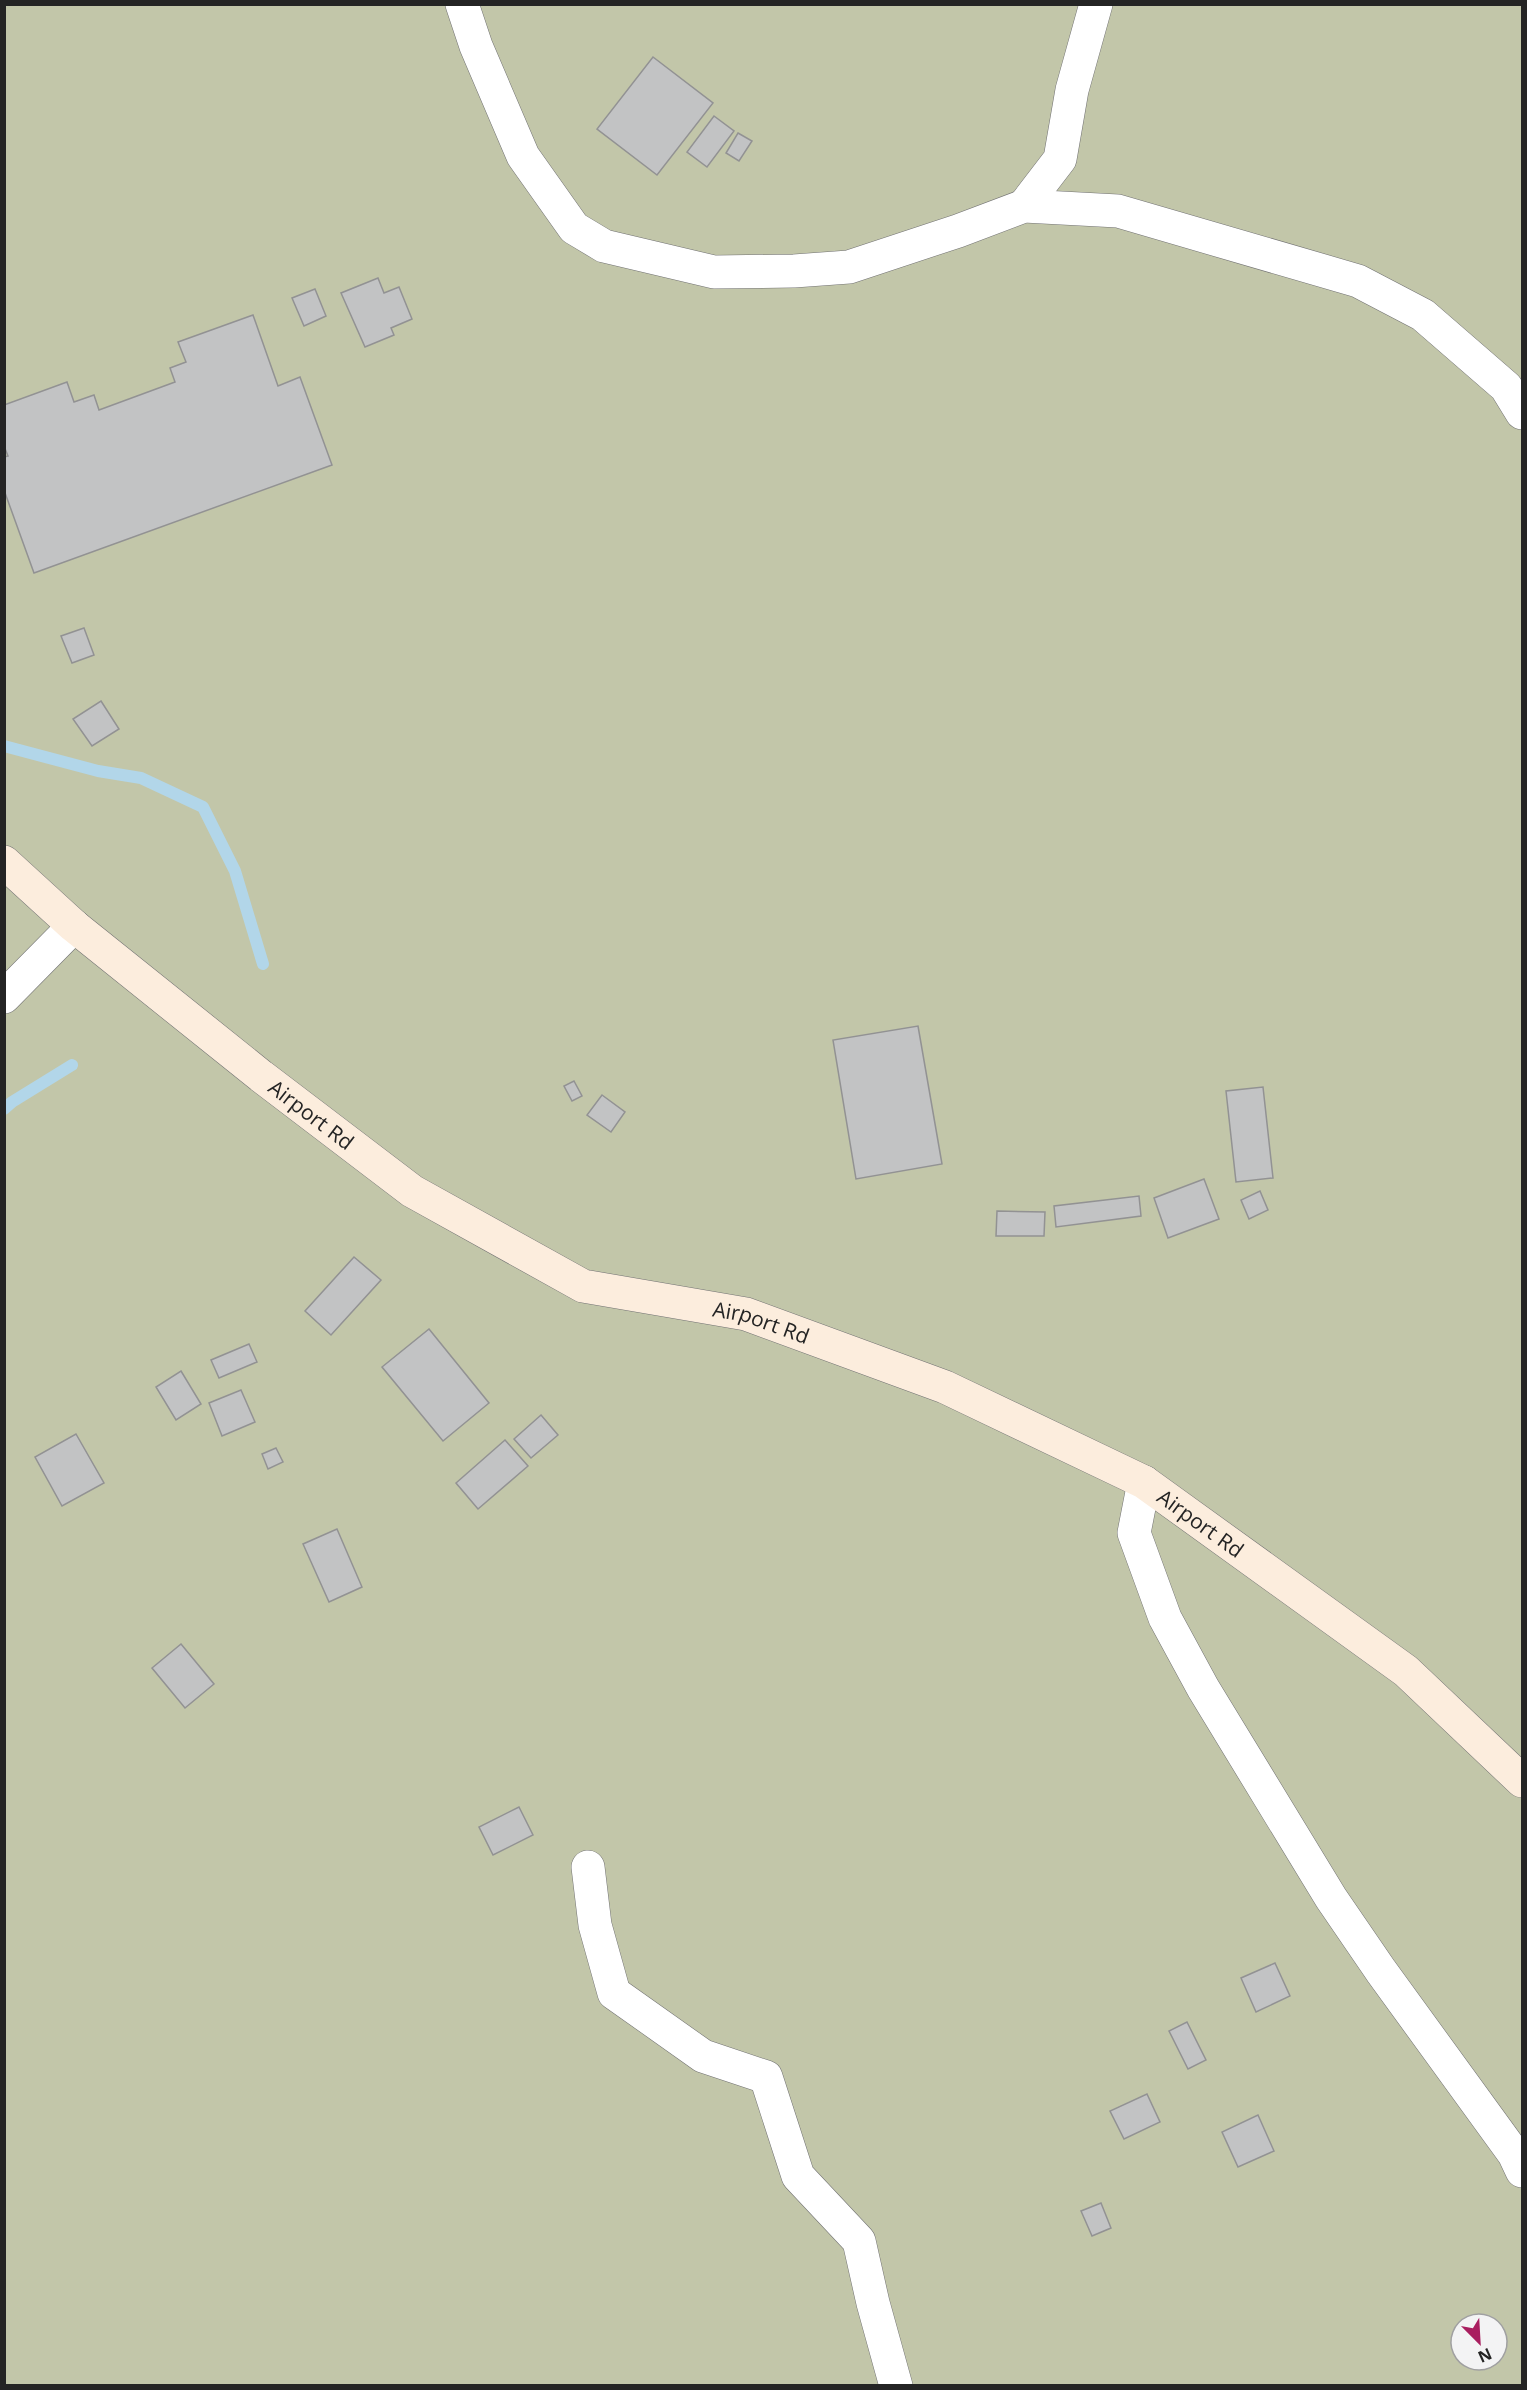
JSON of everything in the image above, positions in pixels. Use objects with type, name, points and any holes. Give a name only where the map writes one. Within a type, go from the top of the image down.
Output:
[{"type":"main road","name":"Airport Rd","points":[[4,862],[74,926],[261,1076],[412,1191],[583,1286],[746,1314],[945,1387],[1144,1482],[1406,1671],[1522,1781]]},
{"type":"street","points":[[462,4],[476,46],[523,156],[574,228],[604,246],[714,272],[794,272],[849,267],[958,231],[1024,206],[1118,211],[1358,281],[1423,315],[1506,387],[1522,413]]},
{"type":"street","points":[[1024,206],[1060,159],[1072,90],[1096,4]]},
{"type":"street","points":[[4,997],[74,926]]},
{"type":"street","points":[[1144,1482],[1134,1533],[1165,1618],[1203,1688],[1331,1898],[1514,2154],[1522,2171]]},
{"type":"street","points":[[588,1867],[595,1925],[614,1993],[703,2056],[766,2077],[798,2176],[859,2241],[878,2324],[896,2385]]},
{"type":"green space","points":[[5,5],[1522,5],[1522,2385],[5,2386]]},
{"type":"building","points":[[653,57],[713,103],[657,175],[597,129]]},
{"type":"building","points":[[714,116],[734,131],[707,167],[687,152]]},
{"type":"building","points":[[738,133],[752,141],[739,161],[726,153]]},
{"type":"building","points":[[378,278],[384,293],[399,287],[412,319],[391,328],[394,335],[365,347],[341,293]]},
{"type":"building","points":[[315,289],[326,316],[304,326],[292,298]]},
{"type":"building","points":[[253,315],[278,386],[300,377],[332,465],[34,573],[4,490],[4,457],[8,456],[4,446],[4,405],[67,382],[74,402],[94,395],[99,410],[175,382],[170,368],[186,362],[178,342]]},
{"type":"building","points":[[84,628],[94,655],[72,663],[61,636]]},
{"type":"building","points":[[101,701],[119,729],[92,746],[73,719]]},
{"type":"building","points":[[918,1026],[942,1164],[856,1179],[833,1040]]},
{"type":"building","points":[[574,1081],[582,1096],[572,1101],[564,1086]]},
{"type":"building","points":[[1263,1087],[1273,1178],[1236,1182],[1226,1091]]},
{"type":"building","points":[[602,1095],[625,1112],[611,1132],[587,1115]]},
{"type":"building","points":[[1204,1179],[1219,1219],[1168,1238],[1154,1198]]},
{"type":"building","points":[[1260,1191],[1268,1210],[1249,1219],[1241,1200]]},
{"type":"building","points":[[1139,1196],[1141,1216],[1056,1227],[1054,1206]]},
{"type":"building","points":[[997,1211],[1045,1212],[1044,1236],[996,1236]]},
{"type":"building","points":[[354,1257],[381,1280],[331,1335],[305,1311]]},
{"type":"building","points":[[429,1329],[489,1403],[443,1441],[382,1367]]},
{"type":"building","points":[[249,1344],[257,1362],[219,1378],[211,1360]]},
{"type":"building","points":[[181,1371],[201,1404],[176,1420],[156,1387]]},
{"type":"building","points":[[241,1390],[255,1422],[222,1436],[209,1403]]},
{"type":"building","points":[[541,1415],[558,1435],[531,1458],[514,1439]]},
{"type":"building","points":[[76,1434],[104,1483],[62,1506],[35,1457]]},
{"type":"building","points":[[505,1440],[528,1466],[478,1509],[456,1483]]},
{"type":"building","points":[[276,1448],[283,1462],[268,1469],[262,1454]]},
{"type":"building","points":[[337,1529],[362,1587],[329,1602],[303,1544]]},
{"type":"building","points":[[181,1644],[214,1684],[185,1708],[152,1668]]},
{"type":"building","points":[[519,1807],[533,1835],[493,1855],[479,1827]]},
{"type":"building","points":[[1275,1963],[1290,1996],[1256,2012],[1241,1978]]},
{"type":"building","points":[[1187,2022],[1206,2060],[1188,2069],[1169,2031]]},
{"type":"building","points":[[1147,2094],[1160,2122],[1124,2139],[1110,2111]]},
{"type":"building","points":[[1258,2115],[1274,2151],[1238,2167],[1222,2132]]},
{"type":"building","points":[[1101,2203],[1111,2228],[1092,2236],[1081,2211]]},
{"type":"waterway","points":[[4,746],[98,771],[141,778],[203,807],[235,871],[263,964]]},
{"type":"waterway","points":[[4,1109],[72,1065]]}]
